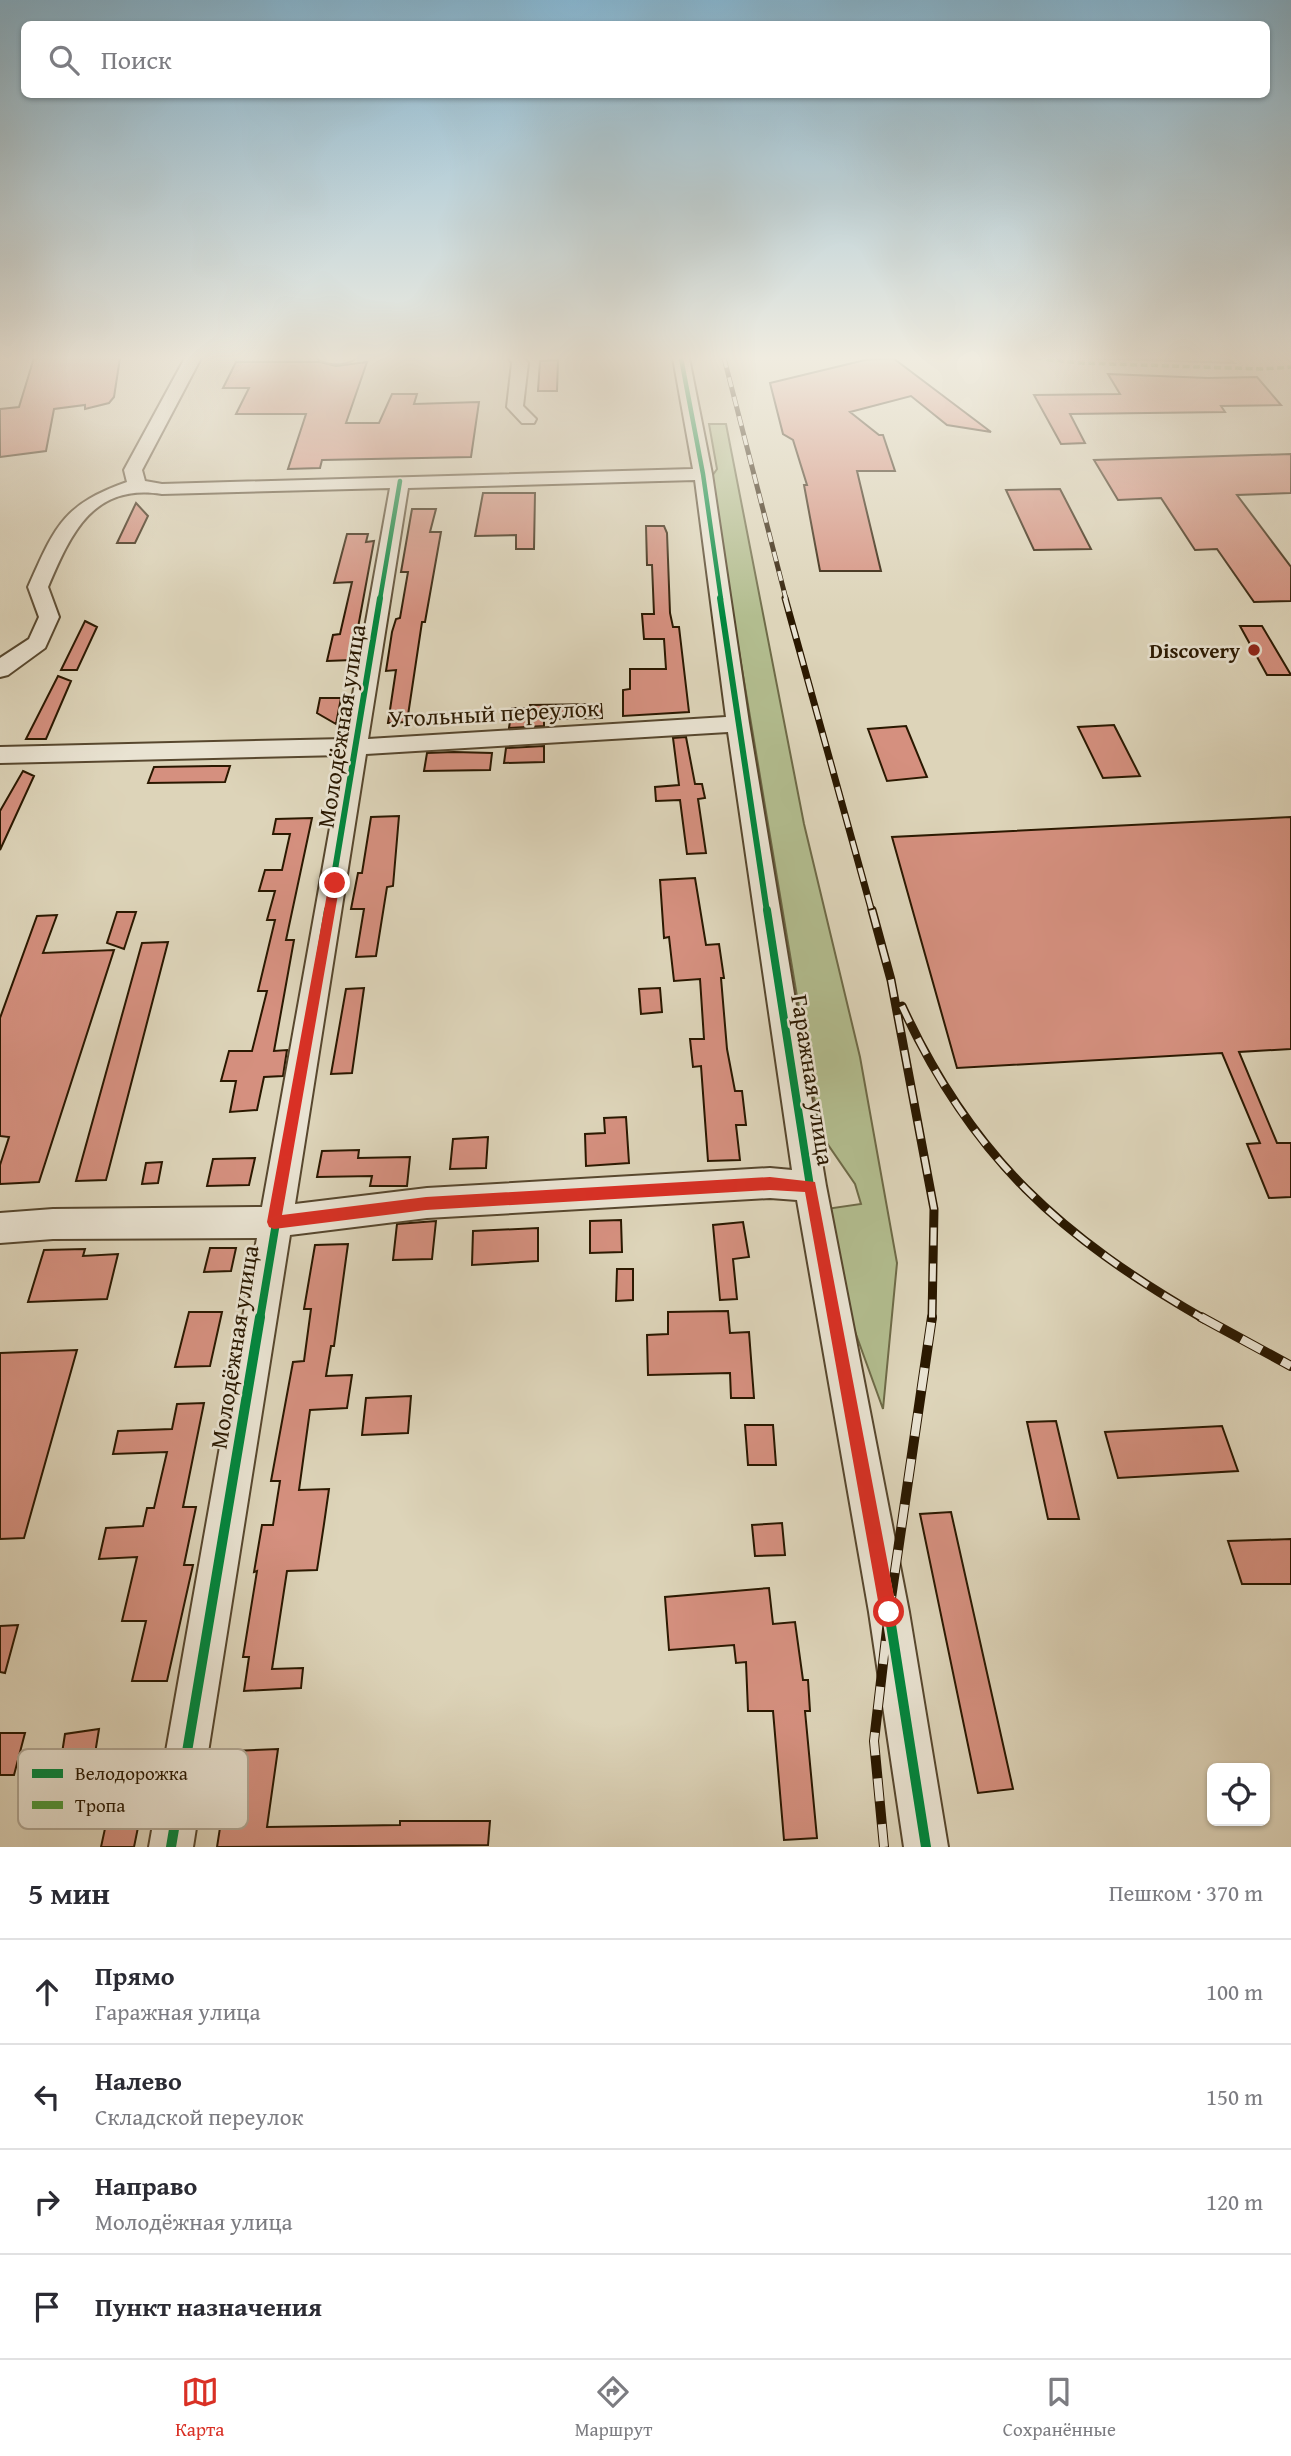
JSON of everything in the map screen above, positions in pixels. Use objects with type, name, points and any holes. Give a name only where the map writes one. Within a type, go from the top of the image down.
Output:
[{"type":"street","points":[[137,485],[133,470],[147,444]]},
{"type":"street","name":"Гаражная улица","points":[[697,444],[810,1186],[889,1612],[926,1847]]},
{"type":"street","points":[[0,670],[2,666],[38,643],[48,617],[38,587],[61,536],[77,516],[95,502],[137,485],[162,489],[703,474]]},
{"type":"street","name":"Молодёжная улица","points":[[187,1749],[274,1222],[358,747],[400,481]]},
{"type":"street","name":"Угольный переулок","points":[[0,755],[358,747],[738,723]]},
{"type":"street","points":[[0,1228],[53,1224],[274,1222],[426,1203],[770,1183],[810,1186]]},
{"type":"street","name":"Молодёжная улица","points":[[171,1847],[174,1829]]},
{"type":"green space","points":[[713,444],[730,444],[804,824],[860,1057],[897,1263],[883,1409],[853,1326],[826,1209],[861,1204],[855,1184],[820,1133],[710,479],[717,469]]},
{"type":"building","points":[[0,444],[47,444],[46,451],[0,457]]},
{"type":"building","points":[[296,444],[473,444],[471,457],[322,460],[320,468],[288,469]]},
{"type":"building","points":[[794,444],[886,444],[895,471],[857,471],[881,571],[820,571],[804,485],[807,485]]},
{"type":"building","points":[[1291,454],[1291,493],[1237,495],[1291,567],[1291,601],[1254,602],[1217,549],[1195,550],[1161,498],[1118,500],[1094,460]]},
{"type":"building","points":[[1060,489],[1091,549],[1034,550],[1006,490]]},
{"type":"building","points":[[483,493],[535,493],[534,549],[516,549],[516,535],[475,536]]},
{"type":"building","points":[[136,503],[148,516],[135,543],[117,543]]},
{"type":"building","points":[[412,509],[436,509],[430,532],[441,532],[425,622],[422,622],[407,722],[388,723],[396,670],[386,671],[392,632],[396,619],[400,618],[408,572],[401,572]]},
{"type":"building","points":[[646,526],[664,526],[667,533],[670,613],[673,627],[679,627],[689,712],[623,716],[623,690],[630,689],[630,669],[666,669],[664,639],[644,639],[642,614],[654,614],[652,565],[647,565]]},
{"type":"building","points":[[347,534],[368,534],[366,542],[374,541],[352,660],[327,661],[333,635],[340,634],[352,582],[334,583]]},
{"type":"building","points":[[85,621],[97,627],[77,670],[61,670]]},
{"type":"building","points":[[1240,626],[1262,626],[1291,675],[1267,675]]},
{"type":"building","points":[[58,676],[71,681],[46,739],[26,739]]},
{"type":"building","points":[[320,698],[341,698],[336,724],[317,713]]},
{"type":"building","points":[[601,704],[602,718],[544,719],[544,726],[509,728],[512,708],[530,708],[530,705]]},
{"type":"building","points":[[1114,725],[1140,776],[1103,778],[1078,727]]},
{"type":"building","points":[[906,726],[927,777],[887,781],[868,729]]},
{"type":"building","points":[[686,737],[695,784],[702,784],[705,798],[698,799],[706,853],[687,854],[680,800],[656,801],[655,787],[679,785],[673,738]]},
{"type":"building","points":[[544,746],[544,762],[504,763],[506,748]]},
{"type":"building","points":[[427,753],[492,753],[490,770],[424,771]]},
{"type":"building","points":[[230,766],[225,782],[148,783],[154,767]]},
{"type":"building","points":[[23,771],[34,776],[0,850],[0,811]]},
{"type":"building","points":[[399,816],[393,886],[387,887],[376,956],[356,957],[364,909],[351,909],[358,873],[362,873],[371,817]]},
{"type":"building","points":[[1291,817],[1291,1049],[1239,1052],[1277,1143],[1291,1143],[1291,1197],[1269,1198],[1247,1144],[1260,1143],[1222,1053],[957,1068],[892,837]]},
{"type":"building","points":[[312,818],[286,940],[294,940],[274,1051],[287,1050],[283,1076],[264,1077],[257,1110],[230,1112],[236,1081],[221,1081],[229,1051],[252,1051],[267,991],[258,991],[275,920],[267,920],[275,891],[259,891],[265,870],[282,870],[290,834],[273,834],[276,819]]},
{"type":"building","points":[[695,878],[706,945],[719,944],[724,978],[721,978],[727,1049],[735,1091],[742,1091],[746,1125],[736,1125],[740,1160],[708,1161],[701,1066],[693,1067],[690,1039],[704,1039],[700,979],[674,981],[669,937],[664,938],[660,880]]},
{"type":"building","points":[[117,912],[136,912],[124,949],[107,943]]},
{"type":"building","points":[[57,915],[43,953],[114,950],[39,1182],[0,1184],[0,1165],[9,1137],[0,1136],[0,1018],[37,916]]},
{"type":"building","points":[[168,942],[106,1180],[76,1181],[142,943]]},
{"type":"building","points":[[364,988],[352,1073],[331,1074],[346,989]]},
{"type":"building","points":[[660,988],[662,1012],[641,1014],[639,989]]},
{"type":"building","points":[[626,1117],[629,1163],[586,1166],[585,1134],[605,1133],[604,1118]]},
{"type":"building","points":[[488,1137],[486,1168],[450,1169],[453,1139]]},
{"type":"building","points":[[359,1150],[358,1158],[410,1157],[407,1186],[370,1186],[372,1176],[317,1177],[322,1151]]},
{"type":"building","points":[[255,1158],[249,1185],[207,1186],[213,1159]]},
{"type":"building","points":[[162,1162],[158,1183],[142,1184],[146,1163]]},
{"type":"building","points":[[621,1220],[622,1252],[590,1253],[590,1221]]},
{"type":"building","points":[[436,1221],[432,1259],[393,1260],[397,1224]]},
{"type":"building","points":[[743,1222],[749,1257],[733,1259],[737,1299],[720,1300],[713,1225]]},
{"type":"building","points":[[538,1228],[538,1261],[472,1265],[473,1231]]},
{"type":"building","points":[[348,1244],[334,1346],[331,1346],[326,1376],[352,1375],[347,1408],[310,1410],[299,1490],[329,1489],[324,1524],[317,1570],[287,1571],[272,1669],[303,1668],[301,1688],[244,1691],[249,1657],[243,1657],[257,1571],[254,1572],[262,1525],[273,1525],[280,1481],[271,1481],[293,1362],[304,1361],[311,1309],[304,1309],[315,1245]]},
{"type":"building","points":[[210,1248],[236,1248],[231,1271],[204,1272]]},
{"type":"building","points":[[85,1249],[83,1256],[118,1254],[107,1299],[28,1302],[44,1250]]},
{"type":"building","points":[[617,1269],[633,1269],[633,1300],[616,1301]]},
{"type":"building","points":[[728,1311],[730,1333],[749,1332],[754,1398],[731,1398],[730,1373],[648,1375],[647,1335],[668,1334],[668,1312]]},
{"type":"building","points":[[189,1312],[222,1312],[210,1366],[175,1367]]},
{"type":"building","points":[[77,1350],[24,1538],[0,1539],[0,1353]]},
{"type":"building","points":[[411,1396],[408,1433],[362,1435],[366,1398]]},
{"type":"building","points":[[204,1403],[183,1507],[196,1507],[184,1565],[193,1565],[167,1681],[132,1681],[146,1621],[122,1621],[137,1557],[99,1559],[106,1528],[143,1526],[147,1508],[154,1508],[167,1452],[113,1454],[118,1431],[172,1429],[177,1404]]},
{"type":"building","points":[[1056,1421],[1079,1519],[1048,1519],[1027,1422]]},
{"type":"building","points":[[745,1425],[773,1425],[776,1465],[748,1465]]},
{"type":"building","points":[[1222,1426],[1238,1471],[1118,1478],[1105,1432]]},
{"type":"building","points":[[951,1512],[1013,1789],[978,1793],[920,1514]]},
{"type":"building","points":[[782,1523],[785,1555],[755,1556],[752,1525]]},
{"type":"building","points":[[1291,1539],[1291,1584],[1242,1584],[1228,1541]]},
{"type":"building","points":[[769,1588],[773,1624],[795,1622],[803,1680],[808,1680],[810,1711],[805,1711],[817,1838],[784,1840],[773,1711],[748,1711],[746,1662],[736,1663],[734,1645],[669,1650],[665,1597]]},
{"type":"building","points":[[18,1625],[5,1673],[0,1672],[0,1626]]},
{"type":"building","points":[[99,1729],[96,1749],[63,1749],[65,1734]]},
{"type":"building","points":[[0,1733],[25,1733],[21,1749],[18,1749],[14,1775],[0,1775]]},
{"type":"building","points":[[278,1749],[267,1827],[400,1825],[400,1821],[490,1821],[488,1845],[217,1847],[220,1829],[248,1829],[248,1750]]},
{"type":"building","points":[[105,1829],[138,1829],[134,1847],[101,1847]]},
{"type":"railway","points":[[746,444],[786,599]]},
{"type":"railway","points":[[785,598],[872,912]]},
{"type":"railway","points":[[872,910],[891,980],[934,1209],[932,1319]]},
{"type":"railway","points":[[902,1006],[929,1060],[959,1107],[991,1150],[1026,1189],[1106,1257],[1204,1319]]},
{"type":"railway","points":[[884,1847],[874,1741],[889,1612],[932,1317]]},
{"type":"railway","points":[[1201,1317],[1291,1366]]},
{"type":"cycle path","points":[[697,444],[810,1186],[889,1612],[926,1847]]},
{"type":"cycle path","points":[[187,1749],[400,481]]},
{"type":"cycle path","points":[[171,1847],[174,1829]]},
{"type":"place","name":"Discovery","points":[[1254,650]]},
{"type":"route","points":[[335,883],[274,1222],[426,1203],[770,1183],[810,1186],[889,1612]]}]
